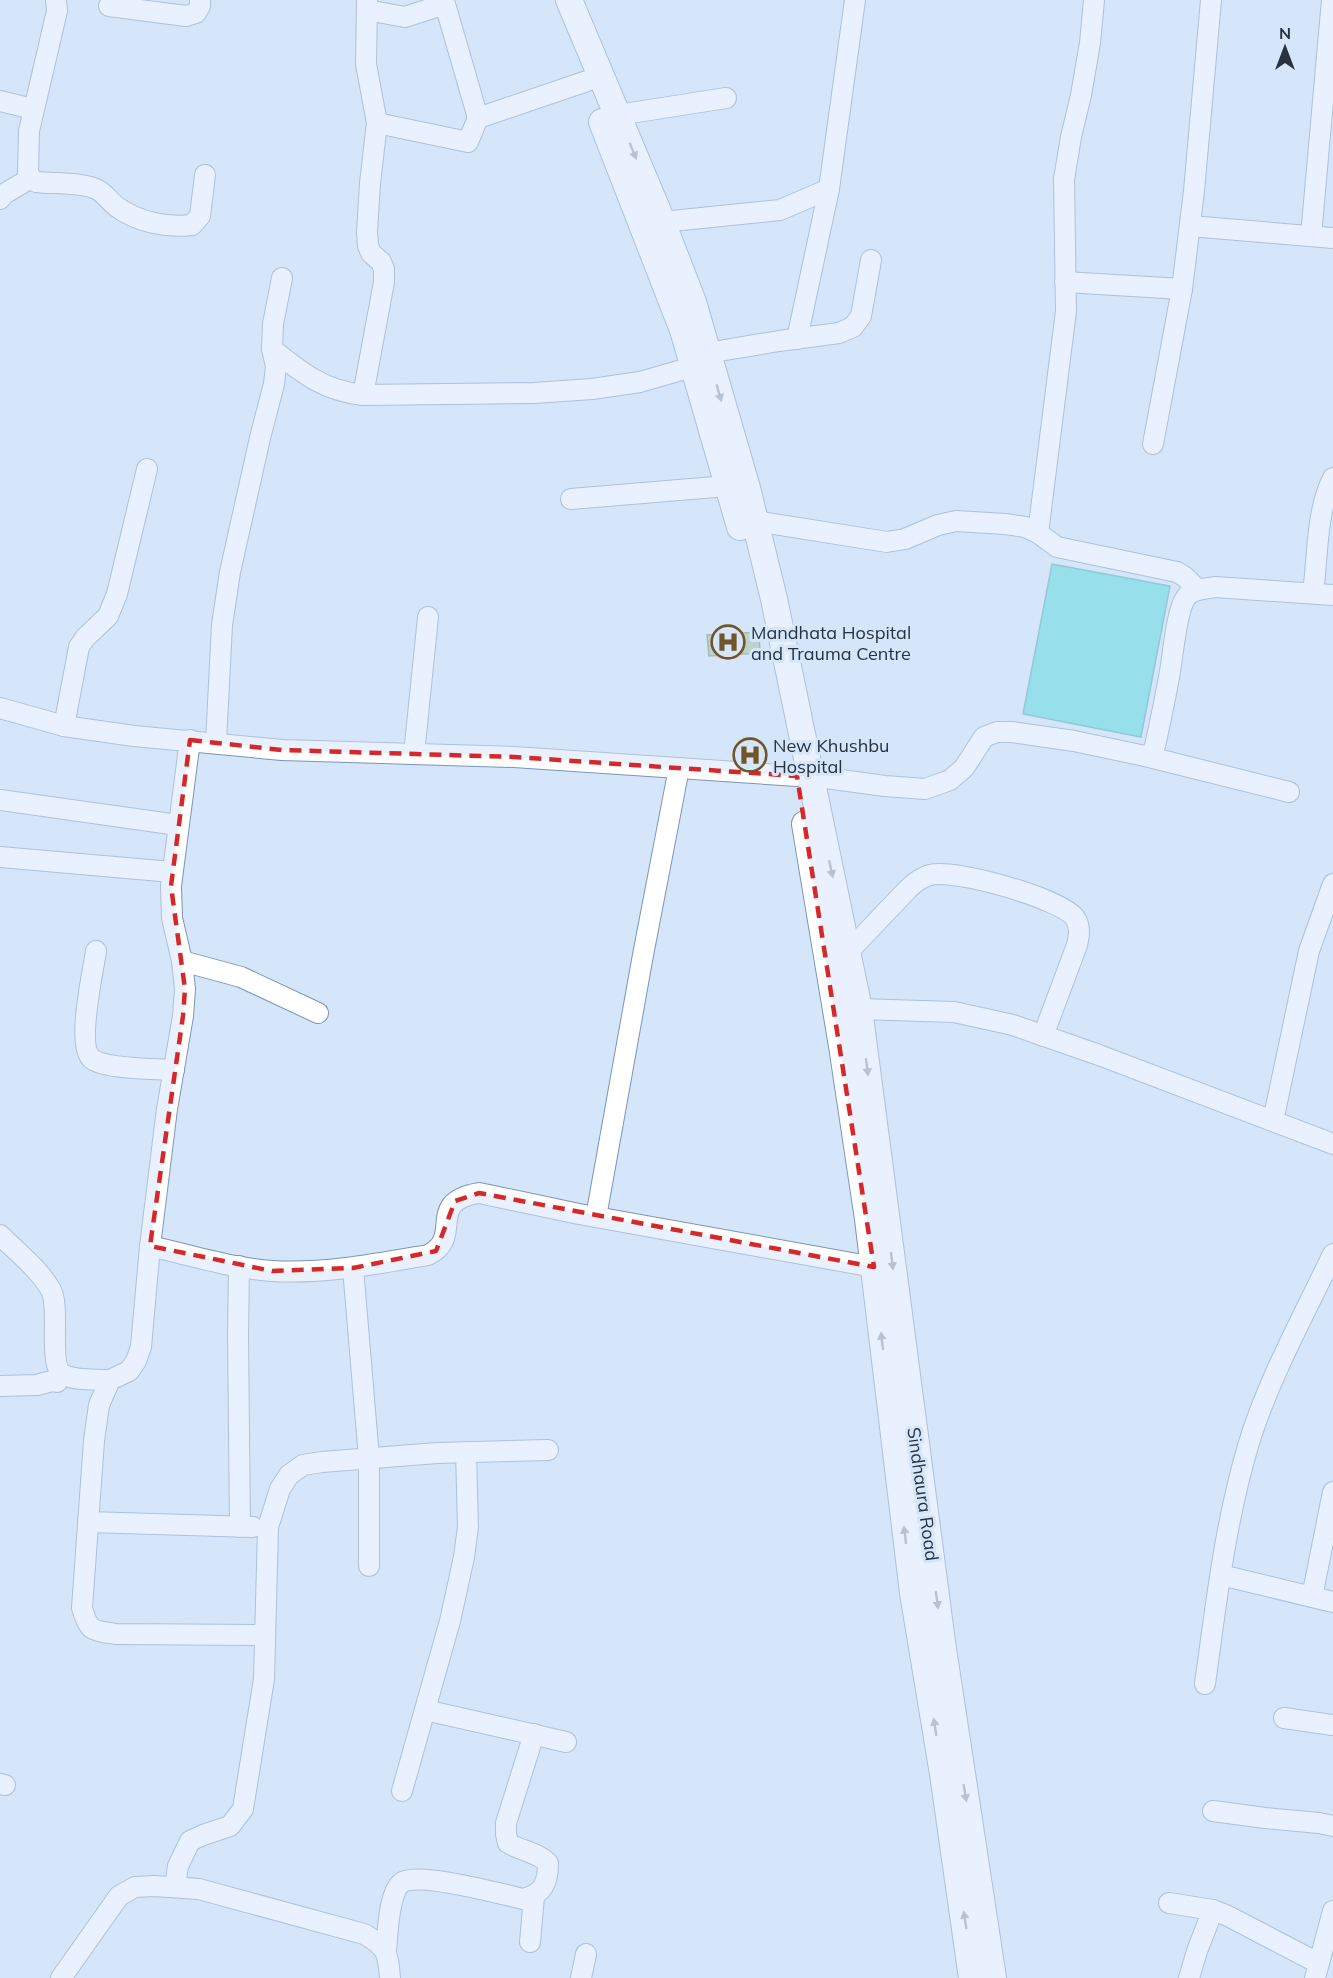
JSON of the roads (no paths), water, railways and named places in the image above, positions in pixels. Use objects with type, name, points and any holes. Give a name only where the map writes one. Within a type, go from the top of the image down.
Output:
[{"type":"street","points":[[56,0],[57,10],[33,109],[28,154],[28,171],[31,178],[36,182],[94,188],[139,219],[153,223],[184,226],[192,225],[200,216],[205,175]]},
{"type":"street","points":[[109,6],[186,16],[196,13],[200,0]]},
{"type":"street","points":[[553,0],[587,81],[683,330],[700,360],[755,520],[774,599],[804,776],[874,1267],[912,1593],[943,1774],[972,1978]]},
{"type":"street","points":[[569,0],[693,302],[700,360],[727,486],[738,519],[804,776]]},
{"type":"street","points":[[797,339],[829,189],[855,0]]},
{"type":"street","points":[[1038,533],[1066,311],[1064,179],[1090,44],[1094,0]]},
{"type":"street","points":[[1153,444],[1182,289],[1190,226],[1210,0]]},
{"type":"street","points":[[1311,236],[1329,82],[1332,0]]},
{"type":"street","points":[[363,395],[384,282],[384,269],[381,262],[371,253],[367,232],[377,123],[366,64],[367,5],[405,17],[445,4],[478,118],[468,142],[377,123]]},
{"type":"street","points":[[478,118],[587,81]]},
{"type":"street","points":[[618,115],[726,98]]},
{"type":"street","points":[[0,101],[33,109]]},
{"type":"street","points":[[0,199],[4,194],[31,178]]},
{"type":"street","points":[[662,222],[780,210],[829,189]]},
{"type":"street","points":[[1190,226],[1333,238]]},
{"type":"street","points":[[272,349],[302,373],[325,386],[346,393],[363,395],[534,393],[592,389],[640,382],[700,360],[797,339],[839,333],[853,327],[861,316],[871,260]]},
{"type":"street","points":[[216,742],[222,625],[230,572],[274,384],[276,366],[272,349],[273,324],[282,278]]},
{"type":"street","points":[[1065,282],[1182,289]]},
{"type":"street","points":[[64,726],[79,647],[108,616],[117,594],[147,469]]},
{"type":"street","points":[[1313,593],[1321,517],[1326,492],[1333,478]]},
{"type":"street","points":[[570,499],[727,486]]},
{"type":"street","points":[[755,520],[864,540],[887,542],[905,539],[956,521],[1025,527],[1038,533],[1057,547],[1177,572],[1198,590]]},
{"type":"street","points":[[1145,756],[1152,753],[1155,746],[1182,607],[1187,595],[1198,590],[1215,588],[1333,595]]},
{"type":"street","points":[[414,754],[428,616]]},
{"type":"street","points":[[0,708],[64,726],[134,736],[282,750],[514,757],[804,776],[925,789],[950,780],[964,768],[984,737],[997,732],[1012,732],[1074,741],[1145,756],[1289,792]]},
{"type":"street","points":[[0,1236],[38,1272],[52,1292],[56,1321],[56,1366],[60,1374],[69,1377],[110,1380],[129,1371],[138,1354],[167,1109],[183,1016],[185,988],[172,918],[171,886],[190,740]]},
{"type":"street","points":[[596,1217],[679,768]]},
{"type":"street","name":"Sindhaura Road","points":[[804,776],[860,1009],[941,1631],[993,1978]]},
{"type":"street","points":[[0,800],[178,825]]},
{"type":"street","points":[[0,856],[172,872]]},
{"type":"street","points":[[848,952],[907,890],[918,880],[930,875],[948,873],[973,877],[1059,905],[1078,921],[1080,932],[1043,1036]]},
{"type":"street","points":[[1273,1121],[1309,951],[1333,884]]},
{"type":"street","points":[[96,951],[84,1028],[86,1049],[91,1059],[103,1064],[118,1066],[174,1070]]},
{"type":"street","points":[[182,962],[241,977],[318,1013]]},
{"type":"street","points":[[860,1009],[954,1012],[1013,1025],[1333,1144]]},
{"type":"street","points":[[150,1246],[238,1266],[272,1271],[317,1272],[353,1268],[428,1255],[436,1251],[443,1242],[448,1211],[455,1201],[465,1196],[479,1194],[874,1267]]},
{"type":"street","points":[[1205,1684],[1228,1522],[1248,1444],[1280,1368],[1333,1254]]},
{"type":"street","points":[[238,1266],[240,1527]]},
{"type":"street","points":[[353,1268],[369,1458],[369,1566]]},
{"type":"street","points":[[110,1380],[99,1405],[94,1441],[82,1608],[87,1624],[94,1630],[115,1634],[266,1635]]},
{"type":"street","points":[[0,1386],[57,1382]]},
{"type":"street","points":[[175,1887],[178,1866],[190,1841],[230,1826],[243,1809],[264,1679],[268,1527],[280,1489],[289,1474],[303,1465],[322,1461],[466,1452],[548,1450]]},
{"type":"street","points":[[402,1791],[450,1621],[464,1557],[468,1527],[466,1452]]},
{"type":"street","points":[[1312,1597],[1333,1492]]},
{"type":"street","points":[[88,1521],[268,1527]]},
{"type":"street","points":[[1221,1575],[1333,1602]]},
{"type":"street","points":[[425,1710],[567,1742]]},
{"type":"street","points":[[1284,1718],[1333,1725]]},
{"type":"street","points":[[390,1978],[386,1950],[392,1902],[400,1884],[407,1880],[430,1880],[523,1899],[534,1896],[542,1890],[546,1881],[548,1863],[542,1856],[517,1849],[508,1843],[506,1834],[506,1823],[534,1734]]},
{"type":"street","points":[[1213,1811],[1333,1826]]},
{"type":"street","points":[[61,1978],[119,1896],[135,1887],[199,1889],[364,1934],[386,1950]]},
{"type":"street","points":[[530,1942],[534,1896]]},
{"type":"street","points":[[1169,1903],[1213,1910],[1316,1970],[1333,1911]]},
{"type":"street","points":[[1189,1978],[1213,1910]]},
{"type":"street","points":[[581,1978],[586,1954]]},
{"type":"place","name":"Mandhata Hospital and Trauma Centre","points":[[728,642]]},
{"type":"place","name":"New Khushbu Hospital","points":[[750,755]]}]
